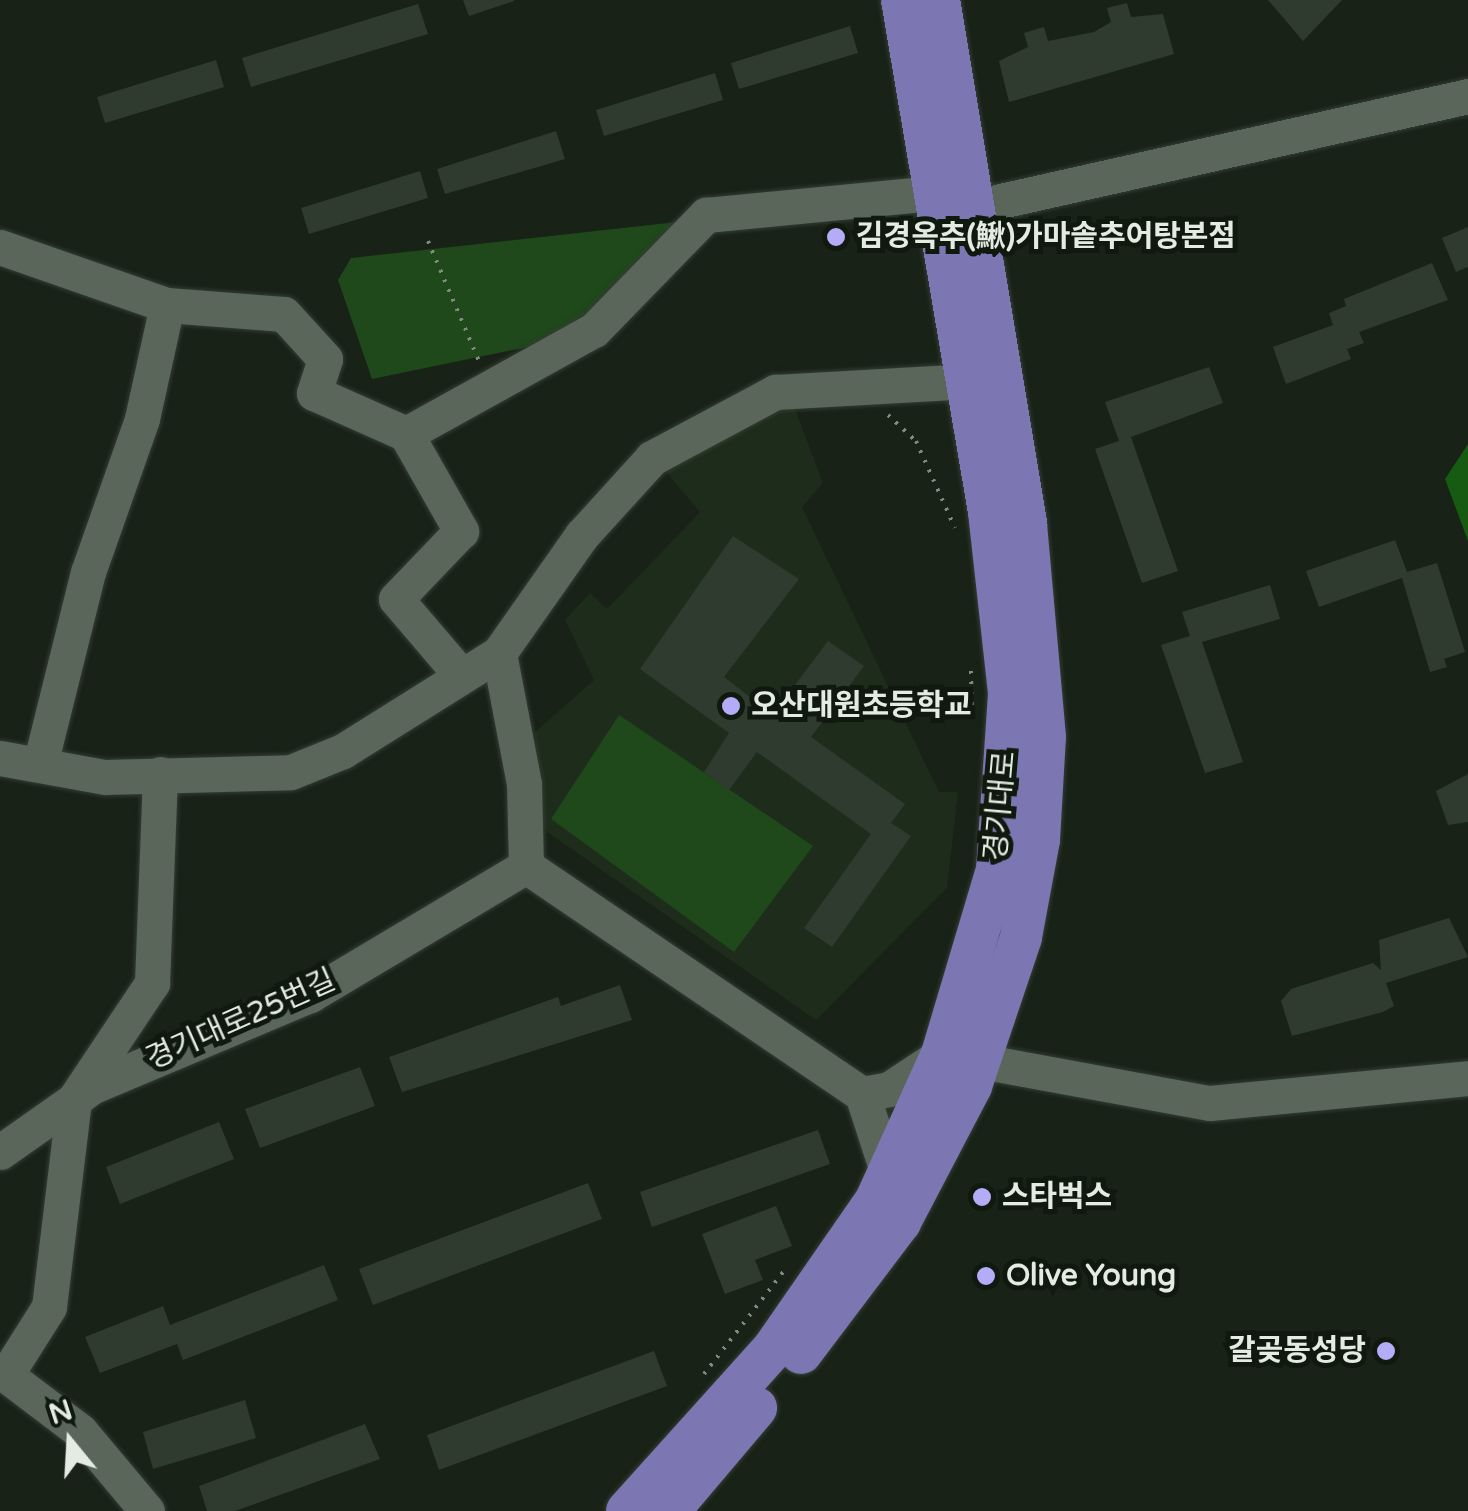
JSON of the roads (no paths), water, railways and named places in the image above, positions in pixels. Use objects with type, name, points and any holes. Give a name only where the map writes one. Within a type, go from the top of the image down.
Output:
[{"type":"main road","name":"경기대로","points":[[669,1511],[900,1222],[962,1055],[1020,936],[1045,738],[996,326],[955,200],[902,0]]},
{"type":"main road","name":"경기대로","points":[[627,1511],[773,1349],[962,1055],[997,870],[1010,692],[966,370],[939,0]]},
{"type":"street","points":[[406,434],[594,330],[706,214],[955,200],[1468,96]]},
{"type":"street","points":[[0,247],[166,305],[284,314],[325,359],[314,393],[406,434],[461,531],[396,598],[460,674]]},
{"type":"street","points":[[40,764],[88,572],[142,419],[166,305]]},
{"type":"street","points":[[0,758],[105,776],[291,772],[343,752],[499,652],[582,535],[652,458],[776,392],[953,382],[966,370],[996,326]]},
{"type":"street","points":[[499,652],[524,784],[526,866],[862,1094],[888,1174]]},
{"type":"street","points":[[0,1152],[74,1100],[152,983],[160,774]]},
{"type":"street","name":"경기대로25번길","points":[[74,1100],[166,1051],[310,995],[526,866]]},
{"type":"street","points":[[862,1094],[889,1090],[962,1055],[1210,1102],[1468,1078]]},
{"type":"street","points":[[74,1100],[49,1307],[3,1372],[80,1431],[147,1511]]},
{"type":"place","name":"김경옥추(鰍)가마솥추어탕본점","points":[[836,237]]},
{"type":"place","name":"오산대원초등학교","points":[[731,706]]},
{"type":"place","name":"스타벅스","points":[[982,1197]]},
{"type":"place","name":"Olive Young","points":[[986,1276]]},
{"type":"place","name":"갈곶동성당","points":[[1386,1351]]}]
